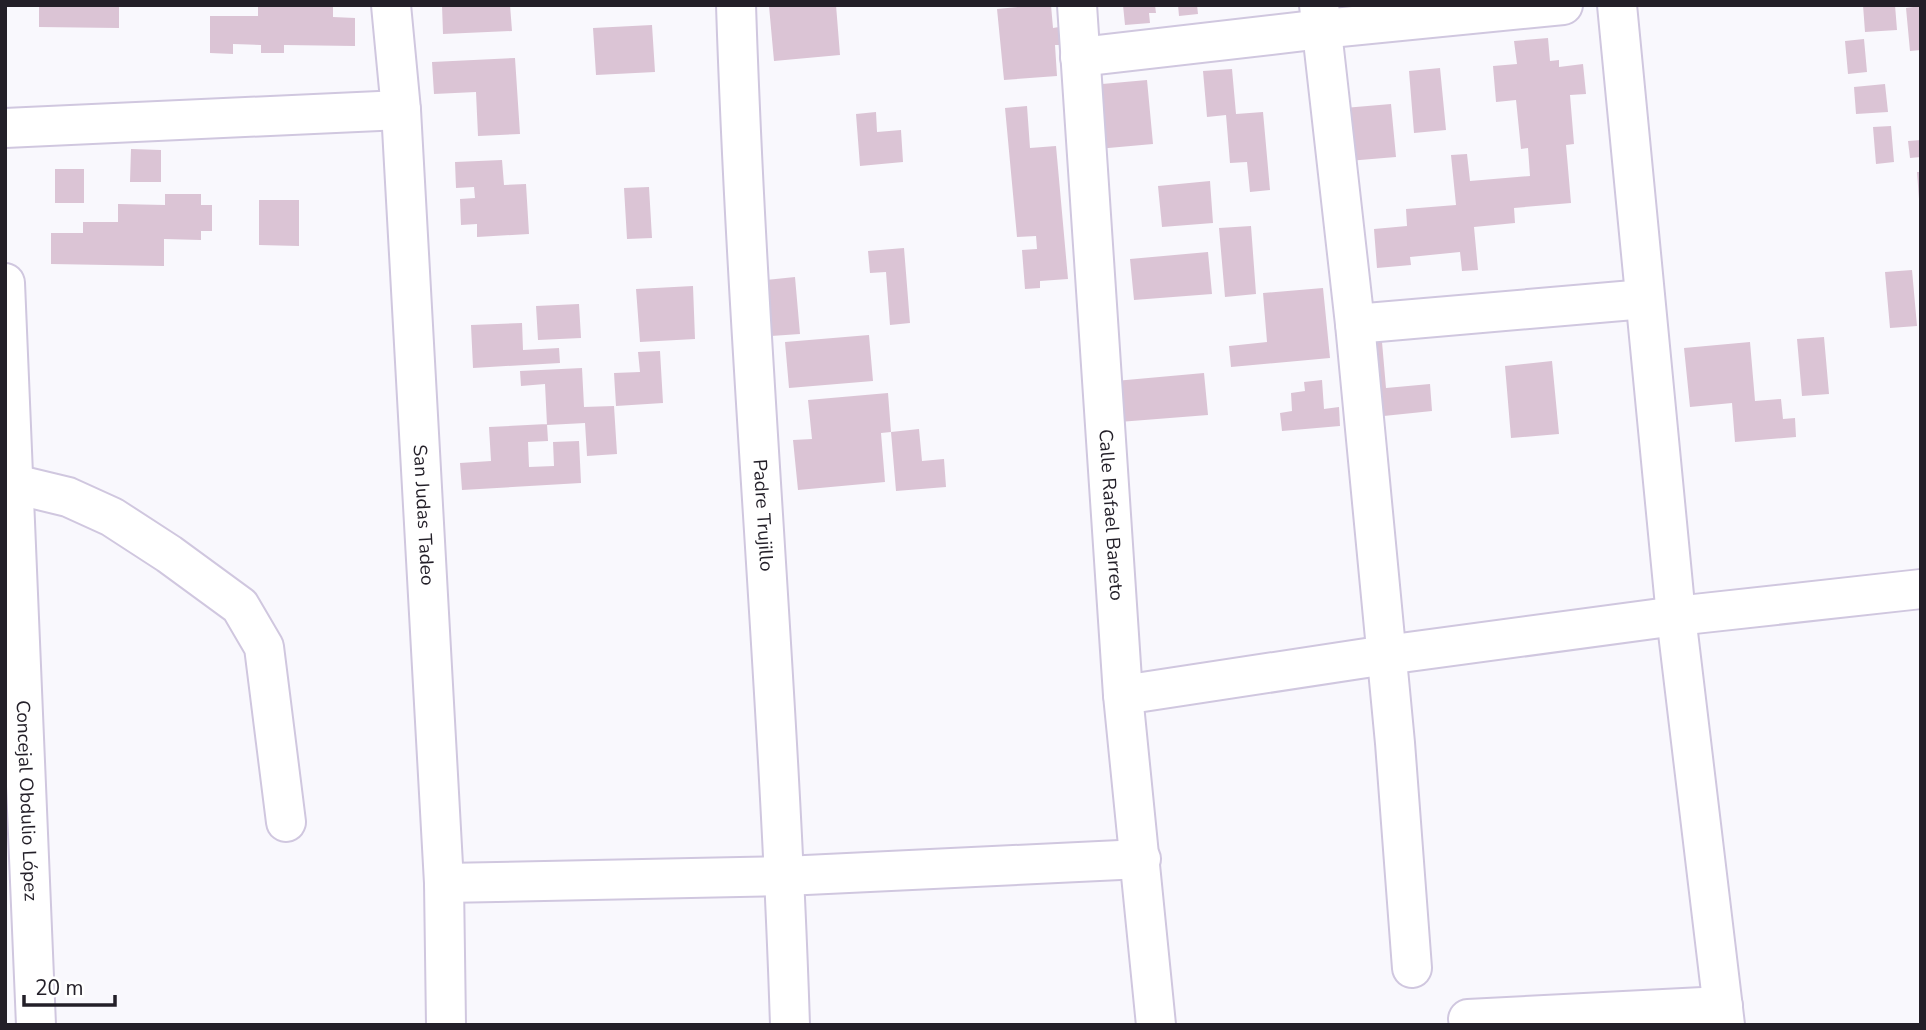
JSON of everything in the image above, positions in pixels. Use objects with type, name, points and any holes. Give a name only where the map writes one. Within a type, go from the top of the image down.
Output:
[{"type":"street","name":"San Judas Tadeo","points":[[391,5],[401,110],[444,883],[446,1025]]},
{"type":"street","name":"Padre Trujillo","points":[[736,5],[740,132],[785,876],[790,1025]]},
{"type":"street","name":"Calle Rafael Barreto","points":[[1077,5],[1123,695],[1156,1025]]},
{"type":"street","points":[[1080,57],[1320,17],[1563,5]]},
{"type":"street","points":[[1468,1019],[1723,1016],[1676,616],[1617,5]]},
{"type":"street","points":[[1320,17],[1355,324],[1395,743],[1412,968]]},
{"type":"street","points":[[5,128],[401,110]]},
{"type":"street","name":"Concejal Obdulio López","points":[[5,283],[14,484],[18,911],[36,1025]]},
{"type":"street","points":[[1355,324],[1646,299]]},
{"type":"street","points":[[14,484],[68,497],[113,517],[240,606],[264,647],[286,822]]},
{"type":"street","points":[[1123,695],[1386,655],[1676,616],[1921,589]]},
{"type":"street","points":[[444,883],[785,876],[1141,859]]},
{"type":"building","points":[[39,5],[119,5],[119,28],[39,27]]},
{"type":"building","points":[[258,5],[333,5],[333,17],[355,18],[355,46],[284,45],[284,53],[261,53],[261,45],[233,44],[233,54],[210,53],[210,16],[258,16]]},
{"type":"building","points":[[442,5],[510,5],[512,31],[443,34]]},
{"type":"building","points":[[836,5],[840,55],[774,61],[769,6]]},
{"type":"building","points":[[1051,5],[1053,28],[1059,27],[1061,45],[1055,45],[1057,76],[1004,80],[997,9]]},
{"type":"building","points":[[1123,5],[1155,5],[1156,13],[1149,13],[1150,23],[1125,25]]},
{"type":"building","points":[[1178,5],[1197,5],[1198,14],[1179,16]]},
{"type":"building","points":[[1863,5],[1895,5],[1897,30],[1865,32]]},
{"type":"building","points":[[1921,6],[1921,50],[1910,51],[1906,8]]},
{"type":"building","points":[[652,25],[655,72],[596,75],[593,28]]},
{"type":"building","points":[[1548,38],[1550,61],[1559,60],[1559,67],[1583,64],[1586,94],[1570,95],[1574,144],[1566,145],[1571,203],[1514,208],[1515,223],[1474,227],[1478,270],[1462,271],[1460,252],[1410,257],[1411,265],[1377,268],[1374,229],[1407,226],[1406,209],[1456,205],[1451,155],[1467,154],[1470,181],[1530,176],[1528,148],[1521,149],[1516,100],[1496,102],[1493,66],[1517,64],[1514,41]]},
{"type":"building","points":[[1864,39],[1867,72],[1848,74],[1845,41]]},
{"type":"building","points":[[515,58],[520,134],[478,136],[476,92],[434,94],[432,62]]},
{"type":"building","points":[[1440,68],[1446,130],[1414,133],[1409,71]]},
{"type":"building","points":[[1232,69],[1236,114],[1263,112],[1270,190],[1250,192],[1247,162],[1230,163],[1226,115],[1207,117],[1203,71]]},
{"type":"building","points":[[1147,80],[1153,144],[1097,149],[1091,85]]},
{"type":"building","points":[[1885,84],[1888,112],[1856,114],[1854,87]]},
{"type":"building","points":[[1391,104],[1396,157],[1348,161],[1344,108]]},
{"type":"building","points":[[1027,106],[1030,148],[1056,146],[1068,279],[1040,281],[1040,288],[1025,289],[1022,250],[1037,249],[1036,236],[1017,237],[1005,108]]},
{"type":"building","points":[[876,112],[877,132],[901,130],[903,162],[860,166],[856,114]]},
{"type":"building","points":[[1891,126],[1894,162],[1876,164],[1873,127]]},
{"type":"building","points":[[1921,140],[1921,157],[1910,158],[1908,141]]},
{"type":"building","points":[[131,149],[161,150],[161,182],[130,182]]},
{"type":"building","points":[[502,160],[504,185],[526,184],[529,234],[477,237],[477,224],[461,225],[460,199],[475,198],[474,187],[456,188],[455,162]]},
{"type":"building","points":[[55,169],[84,169],[84,203],[55,203]]},
{"type":"building","points":[[1917,172],[1921,172],[1921,199],[1919,199]]},
{"type":"building","points":[[1210,181],[1213,223],[1162,227],[1158,186]]},
{"type":"building","points":[[649,187],[652,238],[627,239],[624,188]]},
{"type":"building","points":[[165,194],[201,194],[201,205],[212,205],[212,231],[201,231],[201,240],[164,239],[164,266],[51,264],[51,233],[83,233],[83,222],[118,222],[118,204],[165,205]]},
{"type":"building","points":[[259,200],[299,200],[299,246],[259,245]]},
{"type":"building","points":[[1251,226],[1256,294],[1225,297],[1219,228]]},
{"type":"building","points":[[904,248],[910,323],[890,325],[886,272],[870,273],[868,251]]},
{"type":"building","points":[[1208,252],[1212,294],[1134,300],[1130,259]]},
{"type":"building","points":[[1912,270],[1917,326],[1890,328],[1885,272]]},
{"type":"building","points":[[795,277],[800,334],[771,336],[766,280]]},
{"type":"building","points":[[693,286],[695,339],[640,342],[636,289]]},
{"type":"building","points":[[1323,288],[1330,358],[1231,367],[1229,346],[1267,342],[1263,293]]},
{"type":"building","points":[[579,304],[581,338],[538,340],[536,306]]},
{"type":"building","points":[[522,323],[523,350],[559,348],[560,363],[473,368],[471,325]]},
{"type":"building","points":[[869,335],[873,381],[789,388],[785,342]]},
{"type":"building","points":[[1824,337],[1829,394],[1802,396],[1797,339]]},
{"type":"building","points":[[1382,342],[1386,388],[1430,384],[1432,411],[1374,417],[1367,343]]},
{"type":"building","points":[[1750,342],[1755,401],[1781,399],[1783,419],[1795,418],[1796,437],[1735,442],[1732,403],[1690,407],[1684,348]]},
{"type":"building","points":[[660,351],[663,403],[616,406],[614,373],[640,372],[638,352]]},
{"type":"building","points":[[1552,361],[1559,434],[1511,438],[1505,366]]},
{"type":"building","points":[[582,368],[584,407],[614,406],[617,454],[587,456],[585,423],[547,425],[545,384],[521,386],[520,371]]},
{"type":"building","points":[[1204,373],[1208,415],[1119,422],[1115,381]]},
{"type":"building","points":[[1322,380],[1324,409],[1339,407],[1340,426],[1282,431],[1280,413],[1292,411],[1291,393],[1305,391],[1304,382]]},
{"type":"building","points":[[888,393],[891,432],[881,433],[885,482],[798,490],[793,440],[812,439],[808,400]]},
{"type":"building","points":[[547,424],[548,441],[528,442],[529,467],[554,466],[553,442],[579,441],[581,483],[462,490],[460,463],[491,461],[489,427]]},
{"type":"building","points":[[919,429],[922,461],[944,459],[946,487],[896,491],[891,432]]}]
